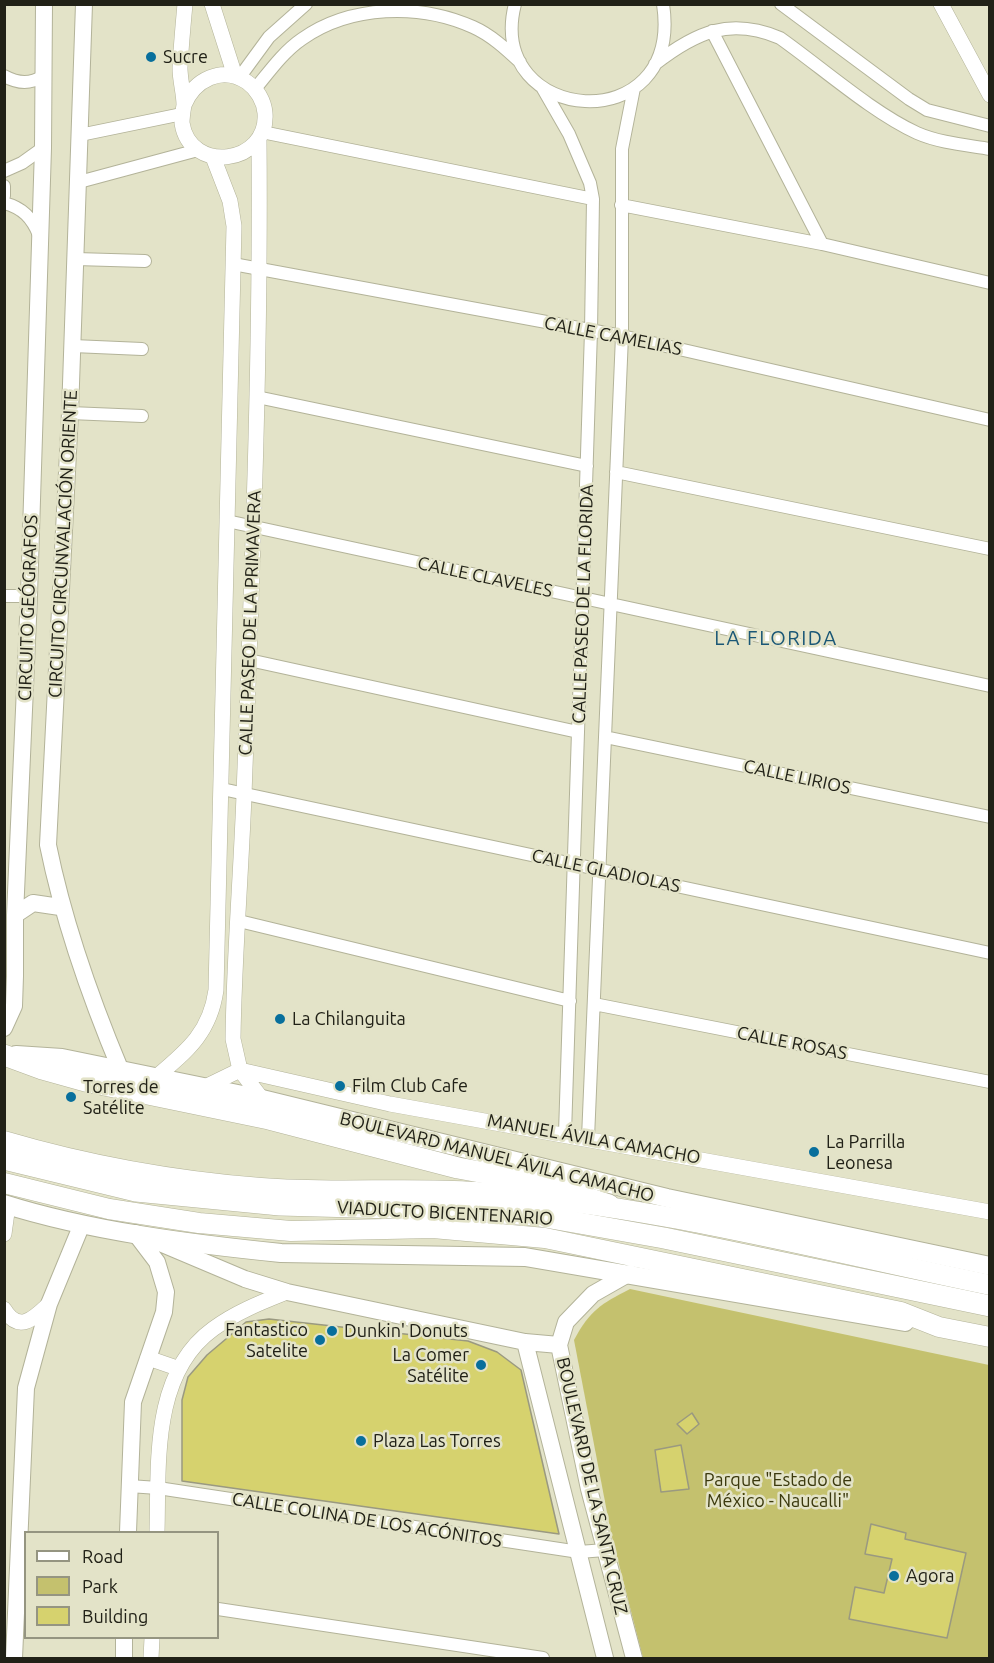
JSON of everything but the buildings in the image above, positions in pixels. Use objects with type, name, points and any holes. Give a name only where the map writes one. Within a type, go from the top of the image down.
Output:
[{"type":"highway","points":[[4,1054],[42,1069],[85,1081],[269,1119],[458,1168],[540,1183],[609,1205]]},
{"type":"highway","name":"BOULEVARD MANUEL ÁVILA CAMACHO","points":[[4,1141],[134,1174],[263,1188],[476,1192],[609,1205],[990,1285]]},
{"type":"highway","name":"VIADUCTO BICENTENARIO","points":[[4,1159],[136,1191],[280,1205],[432,1209],[534,1215],[664,1238],[990,1306]]},
{"type":"highway","points":[[4,1183],[110,1209],[199,1223],[291,1231],[433,1228],[545,1238],[901,1312],[939,1327],[990,1337]]},
{"type":"main road","name":"CIRCUITO GEÓGRAFOS","points":[[4,1028],[14,1006],[15,915],[10,877],[18,847],[29,596],[43,148],[44,4]]},
{"type":"main road","name":"CIRCUITO CIRCUNVALACIÓN ORIENTE","points":[[84,4],[73,346],[48,845],[60,907],[92,1002],[121,1071]]},
{"type":"main road","points":[[18,847],[33,851],[48,845]]},
{"type":"main road","points":[[15,915],[33,903],[60,907]]},
{"type":"main road","name":"BOULEVARD MANUEL ÁVILA CAMACHO","points":[[4,1054],[62,1058],[262,1099],[667,1198],[990,1266]]},
{"type":"main road","points":[[6,1205],[82,1224],[281,1253],[525,1257],[939,1327]]},
{"type":"main road","points":[[14,1659],[23,1416],[32,1361],[49,1304],[82,1224]]},
{"type":"main road","points":[[134,1233],[245,1279],[287,1292],[525,1342],[559,1345]]},
{"type":"main road","points":[[128,1531],[133,1402],[164,1312],[166,1292],[157,1262],[134,1233]]},
{"type":"main road","name":"BOULEVARD DE LA SANTA CRUZ","points":[[630,1273],[589,1298],[566,1322],[559,1345],[589,1489],[634,1659]]},
{"type":"main road","name":"BOULEVARD DE LA SANTA CRUZ","points":[[525,1342],[605,1659]]},
{"type":"main road","points":[[124,1639],[124,1659]]},
{"type":"street","points":[[80,135],[183,110],[200,82],[216,75],[237,77],[255,90],[265,110],[260,135],[239,156],[226,158],[213,157],[198,150],[186,134],[183,110],[180,70],[185,4]]},
{"type":"street","points":[[212,4],[237,77]]},
{"type":"street","points":[[237,77],[269,37],[306,4]]},
{"type":"street","points":[[515,4],[512,18],[513,40],[520,62]]},
{"type":"street","points":[[655,64],[663,45],[666,24],[663,4]]},
{"type":"street","points":[[781,4],[927,110],[990,126]]},
{"type":"street","points":[[942,4],[990,95]]},
{"type":"street","points":[[255,90],[301,39],[350,17],[382,10],[443,18],[471,26],[490,37],[520,62],[542,87],[559,97],[578,102],[597,102],[616,98],[634,88],[655,64],[681,44],[712,32],[737,27],[762,30],[780,38],[896,121],[918,133],[938,140],[990,149]]},
{"type":"street","points":[[712,32],[822,244]]},
{"type":"street","points":[[4,76],[22,82],[31,82],[44,76]]},
{"type":"street","name":"CALLE PASEO DE LA FLORIDA","points":[[542,87],[584,166],[593,199],[587,466],[565,1133]]},
{"type":"street","name":"CALLE PASEO DE LA FLORIDA","points":[[588,1138],[622,336],[622,149],[634,88]]},
{"type":"street","points":[[260,135],[593,199]]},
{"type":"street","name":"CALLE PASEO DE LA PRIMAVERA","points":[[260,135],[257,397],[244,795],[233,1039],[240,1070],[262,1099]]},
{"type":"street","points":[[4,171],[22,163],[43,148]]},
{"type":"street","points":[[79,182],[198,150]]},
{"type":"street","name":"CALLE PASEO DE LA PRIMAVERA","points":[[155,1078],[197,1039],[209,1022],[214,1006],[222,789],[234,226],[230,201],[213,157]]},
{"type":"street","points":[[4,186],[4,196]]},
{"type":"street","points":[[4,202],[21,209],[31,219],[39,236]]},
{"type":"street","points":[[621,205],[822,244],[990,283]]},
{"type":"street","points":[[76,259],[145,261]]},
{"type":"street","name":"CALLE CAMELIAS","points":[[233,264],[622,336],[990,420]]},
{"type":"street","points":[[73,346],[142,349]]},
{"type":"street","points":[[257,397],[587,466]]},
{"type":"street","points":[[70,413],[142,416]]},
{"type":"street","points":[[616,472],[990,549]]},
{"type":"street","name":"CALLE CLAVELES","points":[[227,521],[990,686]]},
{"type":"street","points":[[4,596],[29,596]]},
{"type":"street","points":[[249,660],[578,732]]},
{"type":"street","name":"CALLE LIRIOS","points":[[605,737],[990,817]]},
{"type":"street","name":"CALLE GLADIOLAS","points":[[222,789],[990,953]]},
{"type":"street","points":[[239,921],[570,1001]]},
{"type":"street","name":"CALLE ROSAS","points":[[594,1004],[990,1082]]},
{"type":"street","points":[[203,1088],[240,1070]]},
{"type":"street","name":"MANUEL ÁVILA CAMACHO","points":[[240,1070],[390,1104],[565,1133],[990,1212]]},
{"type":"street","points":[[4,1234],[6,1205]]},
{"type":"street","points":[[157,1531],[164,1411],[177,1368],[213,1329],[248,1308],[287,1292]]},
{"type":"street","points":[[4,1309],[9,1317],[21,1322],[31,1320],[49,1304]]},
{"type":"street","points":[[148,1358],[177,1368]]},
{"type":"street","name":"CALLE COLINA DE LOS ACÓNITOS","points":[[129,1486],[158,1488],[579,1552],[605,1550]]},
{"type":"street","points":[[219,1610],[543,1659]]},
{"type":"street","points":[[151,1659],[152,1639]]},
{"type":"green space","name":"Parque \"Estado de México - Naucalli\"","points":[[630,1289],[989,1365],[989,1658],[643,1658],[611,1533],[574,1340],[585,1321],[597,1309]]},
{"type":"place","name":"Sucre","points":[[151,57]]},
{"type":"place","name":"La Chilanguita","points":[[280,1019]]},
{"type":"place","name":"Film Club Cafe","points":[[340,1086]]},
{"type":"place","name":"Torres de Satélite","points":[[71,1097]]},
{"type":"place","name":"La Parrilla Leonesa","points":[[814,1152]]},
{"type":"place","name":"Dunkin' Donuts","points":[[332,1331]]},
{"type":"place","name":"Fantastico Satelite","points":[[320,1340]]},
{"type":"place","name":"La Comer Satélite","points":[[481,1365]]},
{"type":"place","name":"Plaza Las Torres","points":[[361,1441]]},
{"type":"place","name":"Agora","points":[[894,1576]]},
{"type":"district","name":"LA FLORIDA","points":[[776,638]]}]
